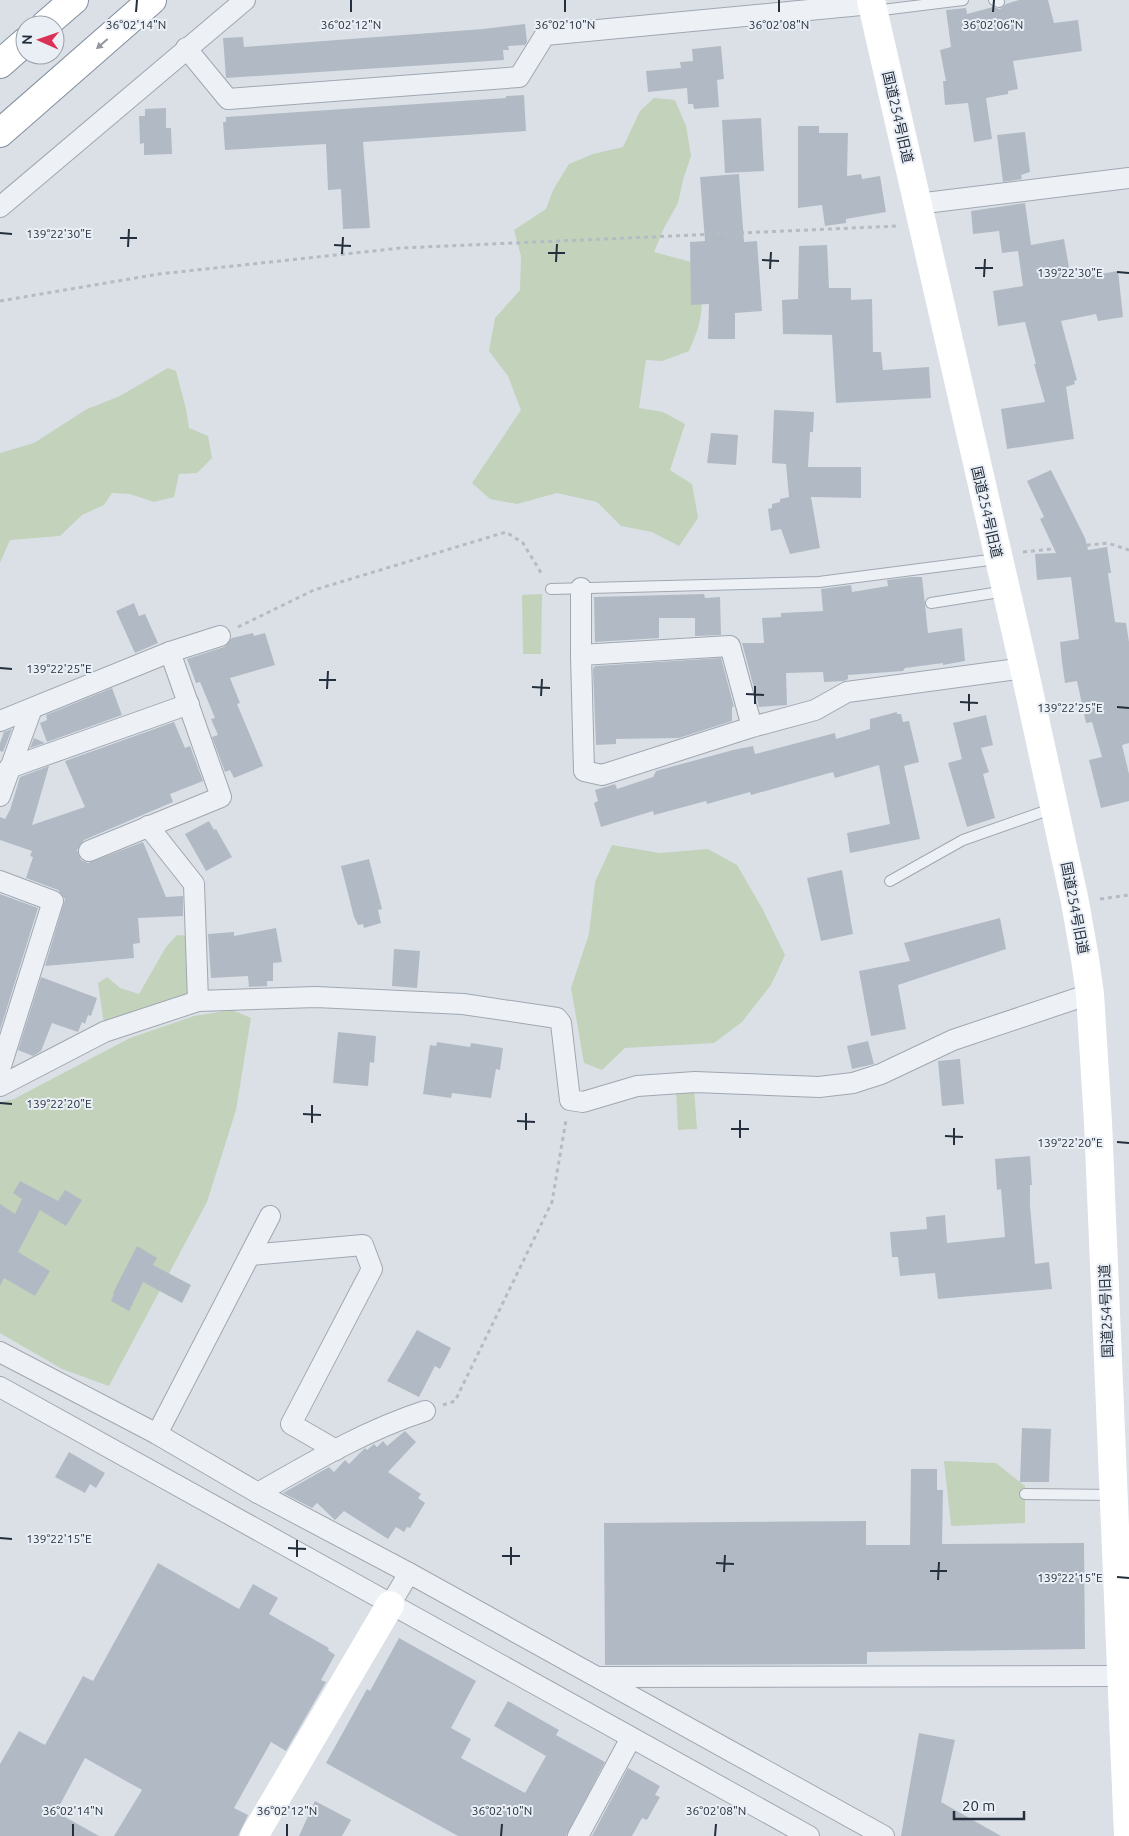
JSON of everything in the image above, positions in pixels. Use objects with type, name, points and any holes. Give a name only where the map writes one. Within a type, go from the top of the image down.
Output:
[{"type":"main road","points":[[57,15],[74,0]]},
{"type":"main road","points":[[0,133],[152,0]]},
{"type":"main road","name":"国道254号旧道","points":[[872,5],[1055,808],[1075,902],[1090,994],[1098,1122],[1113,1495],[1124,1632],[1120,1676],[1128,1836]]},
{"type":"main road","points":[[0,64],[15,51]]},
{"type":"main road","points":[[254,1836],[390,1605]]},
{"type":"street","points":[[0,207],[245,0]]},
{"type":"street","points":[[186,48],[228,99],[519,76],[545,35],[872,5]]},
{"type":"street","points":[[920,215],[1129,178]]},
{"type":"street","points":[[581,588],[584,770],[602,775],[752,727],[815,710],[847,692],[1024,668]]},
{"type":"street","points":[[0,722],[170,652],[220,636]]},
{"type":"street","points":[[581,655],[730,646],[752,727]]},
{"type":"street","points":[[89,851],[221,797],[170,652]]},
{"type":"street","points":[[9,768],[189,704]]},
{"type":"street","points":[[0,796],[31,710]]},
{"type":"street","points":[[148,826],[194,884],[198,1001]]},
{"type":"street","points":[[0,880],[53,901],[0,1069]]},
{"type":"street","points":[[0,1086],[104,1032],[198,1001],[316,997],[464,1004],[557,1018],[561,1023],[570,1100],[583,1102],[637,1086],[695,1082],[819,1087],[853,1083],[881,1074],[953,1040],[1090,994]]},
{"type":"street","points":[[157,1434],[270,1216]]},
{"type":"street","points":[[250,1255],[363,1245],[372,1268],[291,1424],[336,1450]]},
{"type":"street","points":[[0,1352],[157,1434],[258,1493],[408,1573],[884,1836]]},
{"type":"street","points":[[0,1387],[809,1836]]},
{"type":"street","points":[[258,1493],[336,1450],[401,1419],[425,1411]]},
{"type":"street","points":[[390,1605],[408,1573]]},
{"type":"street","points":[[596,1677],[1120,1676]]},
{"type":"street","points":[[578,1836],[631,1738]]},
{"type":"lane","points":[[872,5],[962,0]]},
{"type":"lane","points":[[551,589],[819,582],[998,559]]},
{"type":"lane","points":[[931,603],[1006,592]]},
{"type":"lane","points":[[890,881],[963,840],[1055,808]]},
{"type":"lane","points":[[1025,1494],[1113,1495]]},
{"type":"path","points":[[0,301],[159,274],[401,248],[920,215]]},
{"type":"path","points":[[220,636],[314,590],[506,532],[523,543],[551,589]]},
{"type":"path","points":[[998,559],[1024,551],[1091,544],[1108,543],[1129,550]]},
{"type":"path","points":[[425,1411],[455,1401],[552,1202],[570,1100]]},
{"type":"green space","points":[[654,98],[675,100],[686,126],[691,156],[678,203],[664,228],[654,252],[691,262],[699,286],[702,307],[701,317],[689,351],[662,361],[646,360],[639,408],[663,412],[685,424],[670,470],[692,484],[698,518],[679,546],[652,532],[621,526],[597,502],[557,493],[517,504],[490,499],[472,483],[521,410],[508,376],[489,351],[495,318],[520,290],[521,256],[514,230],[546,209],[553,190],[569,164],[593,154],[623,147],[640,111]]},
{"type":"green space","points":[[168,368],[176,371],[189,428],[208,436],[212,458],[197,473],[179,474],[174,497],[154,502],[130,494],[112,493],[104,505],[82,515],[60,536],[10,540],[0,563],[0,453],[34,443],[87,409],[120,396]]},
{"type":"green space","points":[[542,594],[541,654],[523,654],[522,595]]},
{"type":"green space","points":[[612,845],[660,853],[708,849],[737,865],[762,908],[785,955],[771,985],[742,1022],[714,1043],[625,1048],[602,1070],[584,1063],[571,988],[589,934],[595,882]]},
{"type":"green space","points":[[177,935],[189,936],[190,992],[179,1000],[104,1024],[98,983],[107,977],[120,988],[139,994],[166,947]]},
{"type":"green space","points":[[232,1010],[251,1018],[236,1110],[207,1202],[109,1386],[62,1369],[0,1333],[0,1102],[14,1099],[130,1038],[194,1016]]},
{"type":"green space","points":[[694,1088],[697,1129],[678,1130],[676,1090]]},
{"type":"green space","points":[[944,1461],[996,1463],[1025,1486],[1025,1523],[951,1526]]},
{"type":"building","points":[[1019,0],[1048,0],[1054,23],[1078,20],[1082,51],[1013,61],[1018,89],[1008,91],[1008,94],[986,98],[992,139],[974,142],[968,103],[945,105],[943,81],[946,81],[940,50],[951,47],[946,10],[966,8],[967,14],[993,7],[1000,9],[1006,4]]},
{"type":"building","points":[[525,24],[527,42],[525,45],[508,46],[509,50],[503,50],[504,60],[226,78],[223,38],[243,37],[244,47],[483,29]]},
{"type":"building","points":[[721,46],[724,79],[717,80],[719,107],[694,109],[693,104],[688,104],[687,88],[648,92],[646,71],[681,68],[680,62],[693,61],[692,49]]},
{"type":"building","points":[[524,95],[526,131],[363,142],[370,228],[343,229],[341,189],[328,190],[326,144],[225,150],[223,122],[226,122],[226,117],[506,98],[506,96]]},
{"type":"building","points":[[166,108],[166,128],[171,128],[172,154],[144,155],[144,143],[140,144],[139,116],[145,116],[145,109]]},
{"type":"building","points":[[761,118],[764,171],[725,173],[722,120]]},
{"type":"building","points":[[798,126],[819,126],[819,133],[848,133],[847,176],[861,174],[862,179],[880,176],[886,212],[846,219],[846,223],[825,226],[822,205],[798,208]]},
{"type":"building","points":[[1025,132],[1030,172],[1021,175],[1022,179],[1003,182],[997,135]]},
{"type":"building","points":[[739,174],[744,242],[757,241],[762,311],[735,313],[735,339],[708,339],[709,304],[691,305],[690,242],[705,241],[700,177]]},
{"type":"building","points":[[1025,203],[1031,245],[1064,239],[1071,279],[1118,271],[1123,317],[1098,321],[1096,314],[1061,321],[1077,380],[1074,381],[1075,384],[1066,387],[1074,439],[1007,449],[1001,409],[1045,402],[1025,322],[998,326],[993,291],[1023,286],[1018,251],[1002,253],[999,231],[973,234],[971,211]]},
{"type":"building","points":[[827,245],[829,288],[851,288],[851,300],[872,299],[873,352],[881,352],[883,370],[929,367],[931,398],[836,403],[832,335],[783,334],[782,300],[798,299],[799,246]]},
{"type":"building","points":[[774,410],[814,412],[813,432],[810,432],[808,467],[861,467],[861,498],[811,497],[820,548],[790,554],[781,529],[771,531],[768,509],[772,508],[772,504],[780,502],[780,499],[789,497],[786,464],[772,463]]},
{"type":"building","points":[[711,433],[738,435],[736,465],[707,463]]},
{"type":"building","points":[[1051,470],[1085,538],[1088,550],[1107,547],[1111,573],[1108,573],[1115,622],[1126,623],[1129,642],[1129,743],[1122,745],[1129,774],[1129,801],[1101,808],[1089,760],[1102,757],[1092,722],[1086,723],[1077,681],[1065,683],[1062,662],[1060,642],[1079,639],[1071,577],[1037,580],[1035,554],[1056,553],[1040,519],[1044,517],[1027,481]]},
{"type":"building","points":[[922,577],[928,633],[962,628],[965,661],[905,668],[903,671],[848,675],[848,679],[844,681],[824,682],[823,672],[786,673],[787,705],[759,707],[742,643],[764,643],[762,618],[781,617],[781,613],[823,611],[821,589],[851,585],[852,592],[888,586],[887,580]]},
{"type":"building","points":[[704,594],[705,598],[720,597],[721,635],[695,636],[695,618],[659,618],[659,638],[595,642],[594,597]]},
{"type":"building","points":[[134,603],[139,616],[145,614],[158,643],[135,653],[116,611]]},
{"type":"building","points":[[253,633],[254,636],[265,633],[275,665],[230,678],[240,703],[237,704],[263,766],[234,778],[230,770],[225,772],[212,737],[218,735],[211,719],[215,718],[200,682],[196,683],[187,659],[224,647],[232,638]]},
{"type":"building","points":[[721,658],[734,707],[732,707],[732,721],[679,738],[616,739],[616,744],[596,745],[593,669],[595,666]]},
{"type":"building","points":[[112,688],[122,715],[47,742],[40,723],[47,720],[46,715]]},
{"type":"building","points":[[897,712],[897,714],[901,714],[903,722],[909,721],[919,762],[904,766],[920,839],[850,853],[847,833],[890,824],[879,765],[835,778],[833,772],[751,795],[750,792],[707,804],[706,801],[654,815],[653,811],[601,827],[594,803],[598,801],[595,790],[615,784],[617,789],[653,777],[656,771],[733,750],[753,746],[755,754],[835,733],[836,739],[870,729],[870,719]]},
{"type":"building","points":[[986,715],[993,745],[981,748],[989,772],[983,774],[995,818],[967,827],[948,763],[962,759],[953,723]]},
{"type":"building","points":[[174,722],[185,748],[190,746],[203,781],[170,794],[173,802],[84,840],[77,850],[81,860],[88,863],[143,842],[166,897],[183,896],[183,916],[138,918],[140,943],[133,944],[134,958],[45,966],[65,899],[58,890],[26,878],[33,857],[30,856],[32,851],[0,840],[0,817],[5,819],[10,810],[20,777],[49,766],[32,825],[85,807],[65,761]]},
{"type":"building","points":[[12,729],[3,752],[0,751],[0,743],[4,732]]},
{"type":"building","points":[[34,738],[45,743],[30,748]]},
{"type":"building","points":[[209,821],[214,830],[216,829],[232,857],[206,871],[185,834]]},
{"type":"building","points":[[369,859],[382,909],[378,910],[381,923],[364,928],[363,924],[358,925],[354,917],[341,866]]},
{"type":"building","points":[[842,870],[853,934],[821,941],[807,878]]},
{"type":"building","points":[[0,894],[38,908],[0,1030]]},
{"type":"building","points":[[1000,918],[1006,949],[898,985],[906,1029],[871,1036],[859,971],[910,961],[904,943]]},
{"type":"building","points":[[276,928],[282,962],[273,963],[273,981],[267,981],[267,986],[249,987],[248,976],[211,978],[208,934],[234,932],[234,936]]},
{"type":"building","points":[[394,949],[420,951],[417,988],[392,986]]},
{"type":"building","points":[[41,977],[97,998],[91,1016],[88,1015],[85,1024],[82,1022],[78,1032],[52,1023],[41,1051],[33,1056],[18,1050]]},
{"type":"building","points":[[338,1032],[376,1036],[374,1063],[370,1062],[368,1086],[333,1083]]},
{"type":"building","points":[[868,1041],[874,1064],[852,1069],[847,1046]]},
{"type":"building","points":[[437,1042],[470,1047],[471,1043],[503,1048],[500,1070],[496,1069],[491,1098],[452,1093],[451,1098],[423,1094],[430,1045],[436,1046]]},
{"type":"building","points":[[960,1059],[964,1104],[942,1106],[938,1061]]},
{"type":"building","points":[[1030,1156],[1032,1185],[1030,1185],[1030,1205],[1035,1264],[1049,1262],[1052,1289],[938,1299],[935,1273],[900,1276],[898,1257],[892,1257],[890,1232],[927,1229],[926,1217],[945,1215],[947,1243],[1005,1237],[1001,1189],[997,1190],[995,1159]]},
{"type":"building","points":[[20,1181],[58,1201],[65,1190],[82,1200],[66,1226],[40,1210],[18,1252],[50,1271],[35,1296],[4,1278],[0,1286],[0,1204],[15,1214],[22,1199],[13,1193]]},
{"type":"building","points":[[137,1246],[157,1258],[153,1265],[191,1285],[182,1303],[143,1282],[129,1311],[111,1301],[113,1293]]},
{"type":"building","points":[[417,1330],[451,1348],[440,1369],[435,1366],[419,1397],[387,1381]]},
{"type":"building","points":[[1022,1428],[1051,1429],[1049,1482],[1020,1482]]},
{"type":"building","points":[[405,1431],[416,1442],[388,1472],[421,1494],[418,1498],[425,1503],[410,1528],[407,1527],[404,1532],[396,1527],[388,1539],[344,1511],[335,1520],[317,1503],[312,1508],[283,1493],[329,1467],[334,1472],[345,1460],[349,1464],[365,1448],[367,1450],[374,1444],[377,1447],[383,1441],[387,1446]]},
{"type":"building","points":[[69,1452],[105,1473],[96,1488],[90,1484],[85,1493],[55,1477]]},
{"type":"building","points":[[911,1469],[937,1469],[937,1490],[943,1490],[942,1544],[1084,1543],[1085,1649],[867,1652],[867,1664],[605,1665],[604,1523],[866,1521],[866,1545],[910,1545]]},
{"type":"building","points":[[158,1563],[239,1609],[253,1584],[278,1598],[269,1614],[329,1648],[328,1650],[335,1655],[321,1680],[326,1682],[286,1751],[271,1742],[234,1808],[248,1815],[238,1836],[114,1836],[142,1790],[85,1758],[56,1812],[99,1836],[0,1836],[0,1764],[19,1731],[45,1745],[83,1676],[93,1681]]},
{"type":"building","points":[[399,1638],[476,1681],[451,1728],[471,1739],[461,1758],[525,1793],[546,1756],[494,1726],[508,1701],[559,1730],[556,1735],[605,1762],[566,1836],[458,1836],[326,1763],[367,1689],[370,1691]]},
{"type":"building","points":[[919,1733],[955,1740],[941,1802],[1001,1836],[901,1836]]},
{"type":"building","points":[[628,1768],[660,1786],[655,1795],[660,1797],[647,1820],[642,1818],[632,1836],[592,1836]]},
{"type":"building","points":[[315,1801],[351,1820],[342,1836],[299,1836]]}]
